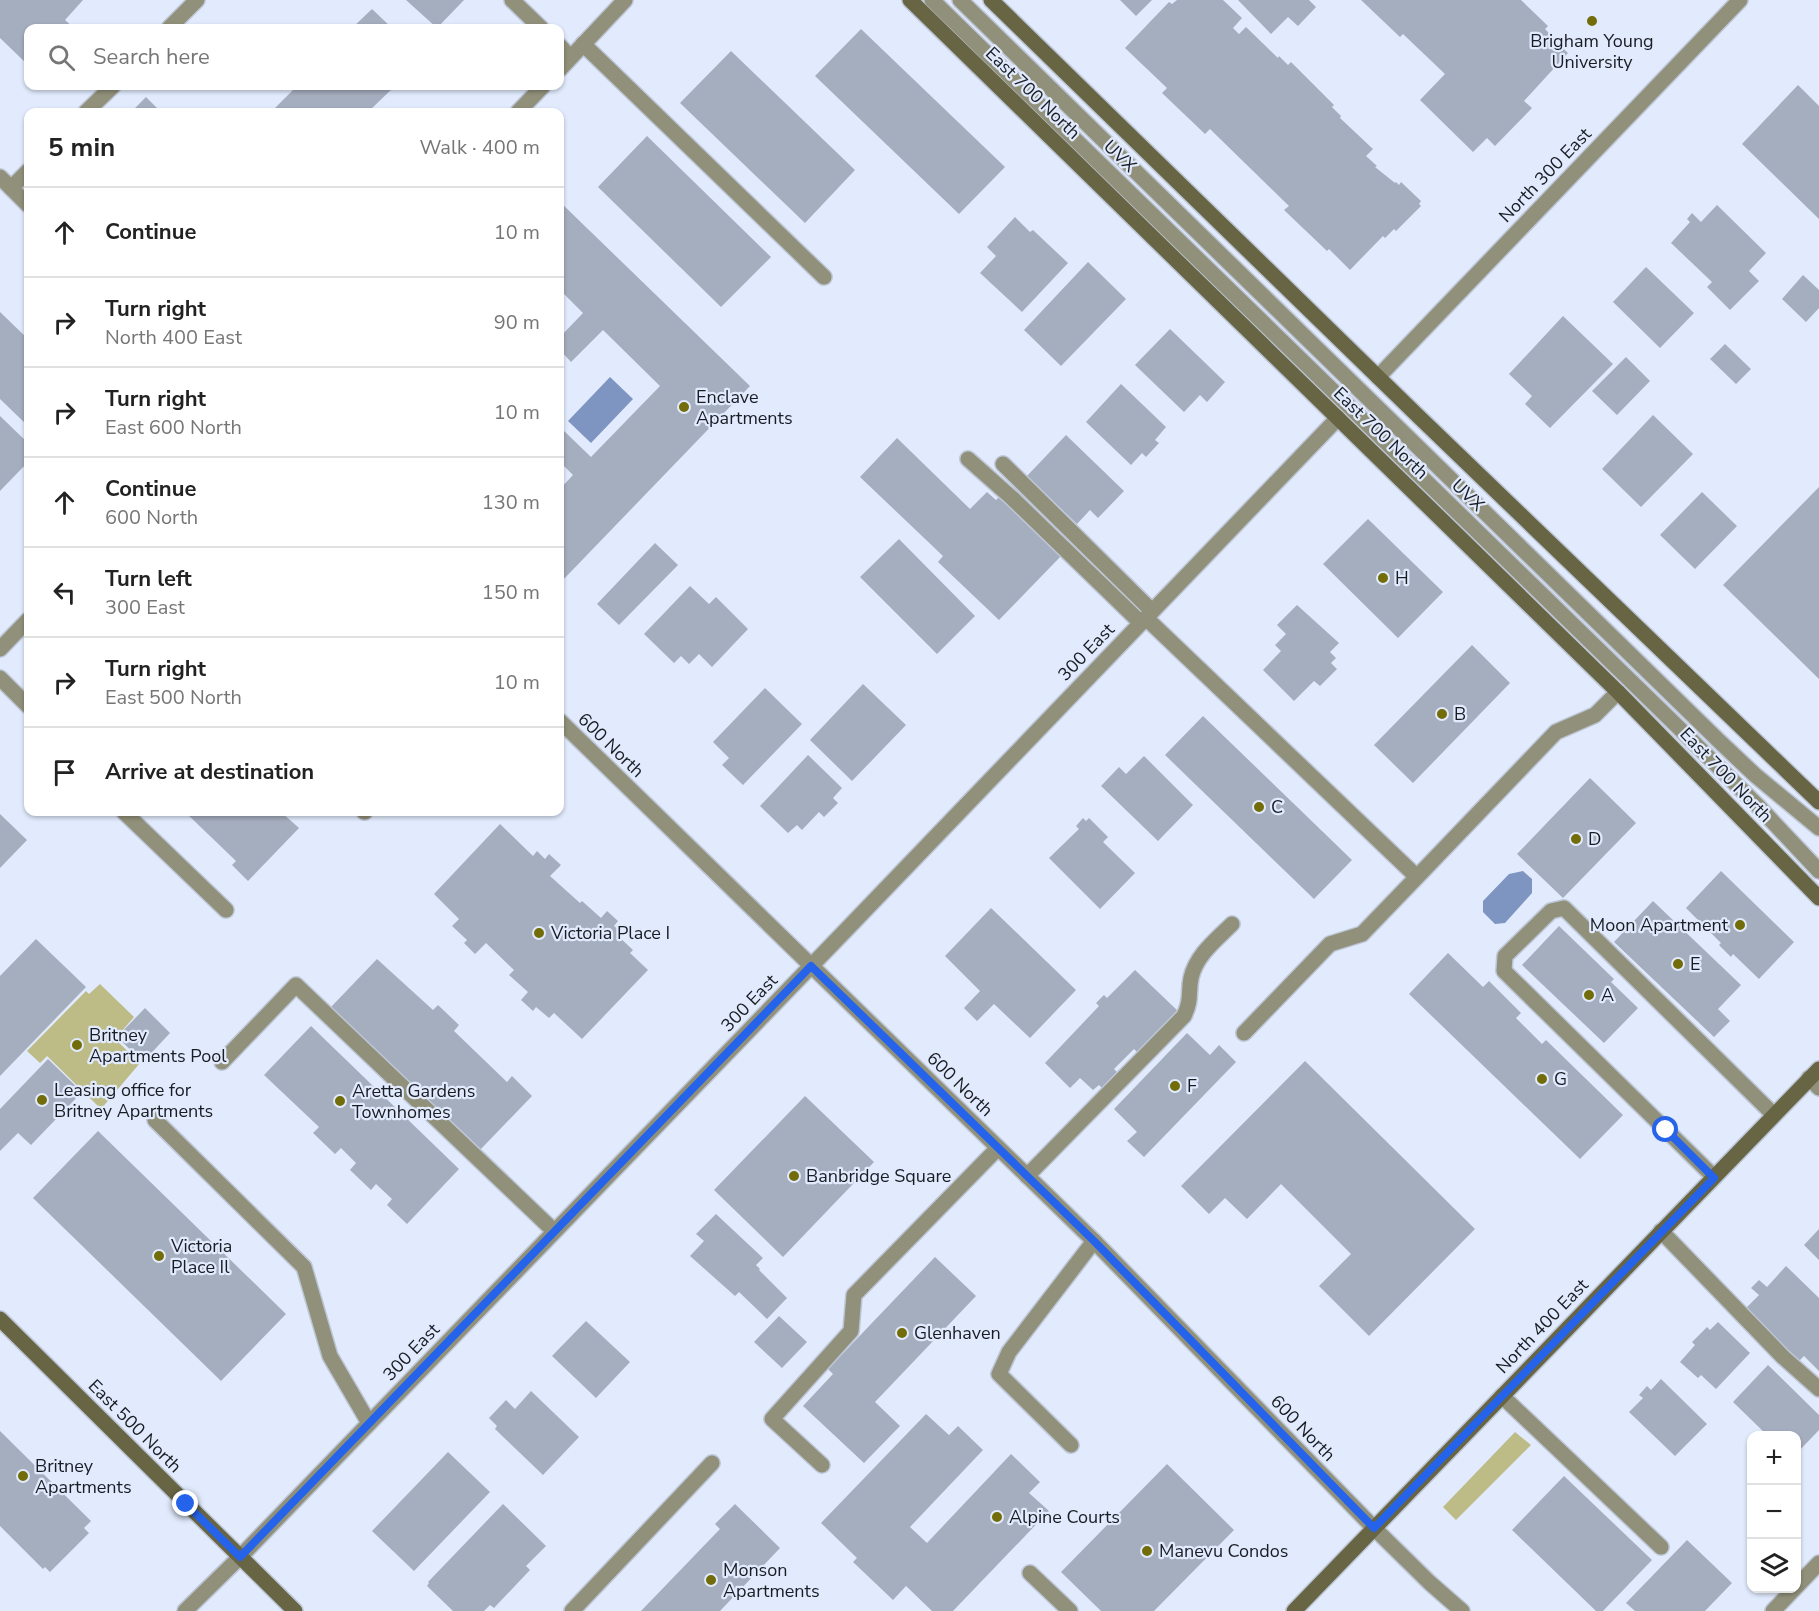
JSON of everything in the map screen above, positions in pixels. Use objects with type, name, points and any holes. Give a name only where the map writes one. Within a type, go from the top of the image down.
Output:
[{"type":"main road","name":"East 700 North","points":[[910,0],[1618,692],[1819,898]]},
{"type":"main road","name":"East 700 North","points":[[994,1],[1378,377],[1819,802]]},
{"type":"main road","name":"North 400 East","points":[[1294,1611],[1661,1231],[1774,1116],[1816,1078]]},
{"type":"main road","name":"East 500 North","points":[[0,1319],[294,1611]]},
{"type":"street","points":[[173,24],[197,0]]},
{"type":"street","points":[[512,0],[537,24]]},
{"type":"street","points":[[564,56],[583,44],[625,0]]},
{"type":"street","name":"UVX","points":[[932,0],[1669,717],[1819,871]]},
{"type":"street","name":"UVX","points":[[960,0],[1718,740],[1819,828]]},
{"type":"street","name":"North 300 East","points":[[1378,377],[1740,0]]},
{"type":"street","points":[[583,44],[824,277]]},
{"type":"street","points":[[90,108],[109,90]]},
{"type":"street","points":[[522,108],[539,90]]},
{"type":"street","points":[[24,173],[6,183],[24,201]]},
{"type":"street","name":"300 East","points":[[184,1611],[240,1557],[1338,418]]},
{"type":"street","points":[[968,459],[1146,617],[1417,877]]},
{"type":"street","points":[[1003,464],[1146,617]]},
{"type":"street","points":[[0,649],[24,624]]},
{"type":"street","points":[[0,678],[24,702]]},
{"type":"street","points":[[1245,1033],[1330,944],[1362,934],[1556,732],[1595,715],[1618,692]]},
{"type":"street","name":"600 North","points":[[564,725],[1094,1241],[1326,1480],[1430,1583],[1462,1611]]},
{"type":"street","points":[[128,816],[226,910]]},
{"type":"street","points":[[1714,1178],[1504,971],[1505,956],[1551,911],[1564,908],[1774,1116]]},
{"type":"street","points":[[1027,1176],[1184,1016],[1189,1005],[1191,979],[1195,968],[1203,954],[1232,924]]},
{"type":"street","points":[[222,1062],[296,985],[554,1231]]},
{"type":"street","points":[[155,1120],[304,1267],[330,1356],[369,1423]]},
{"type":"street","points":[[822,1465],[772,1419],[851,1331],[854,1295],[998,1148]]},
{"type":"street","points":[[1661,1231],[1783,1357],[1819,1389]]},
{"type":"street","points":[[1071,1445],[999,1374],[1009,1352],[1094,1241]]},
{"type":"street","points":[[1502,1396],[1661,1547]]},
{"type":"street","points":[[572,1611],[712,1463]]},
{"type":"street","points":[[1801,1583],[1819,1563]]},
{"type":"street","points":[[1030,1573],[1070,1611]]},
{"type":"street","points":[[1773,1611],[1791,1593]]},
{"type":"shaded area","name":"Britney Apartments Pool","points":[[100,984],[134,1017],[115,1039],[140,1063],[101,1109],[47,1056],[40,1063],[27,1051],[86,991],[89,994]]},
{"type":"shaded area","points":[[1515,1432],[1531,1445],[1456,1520],[1443,1507]]},
{"type":"water","points":[[610,377],[633,399],[591,443],[568,421]]},
{"type":"water","points":[[1523,871],[1532,879],[1532,893],[1505,923],[1495,924],[1483,912],[1483,901],[1509,874]]},
{"type":"building","points":[[0,0],[83,0],[65,20],[70,24],[24,24],[24,61],[0,38]]},
{"type":"building","points":[[406,0],[464,0],[441,24],[433,24]]},
{"type":"building","points":[[1120,0],[1152,0],[1136,16]]},
{"type":"building","points":[[1177,0],[1223,0],[1242,18],[1233,28],[1239,34],[1246,27],[1278,58],[1279,56],[1288,65],[1291,62],[1334,105],[1332,107],[1341,116],[1340,118],[1373,149],[1366,156],[1377,166],[1375,167],[1395,183],[1399,185],[1401,182],[1421,201],[1419,204],[1421,206],[1396,231],[1394,229],[1385,238],[1383,236],[1350,270],[1284,210],[1289,206],[1210,129],[1205,134],[1162,93],[1167,88],[1125,48],[1169,2],[1172,4]]},
{"type":"building","points":[[1238,0],[1309,0],[1316,7],[1298,26],[1288,17],[1271,34]]},
{"type":"building","points":[[1361,0],[1521,0],[1548,26],[1545,29],[1568,53],[1524,101],[1532,108],[1495,146],[1487,138],[1473,152],[1420,100],[1445,74],[1403,34],[1400,37]]},
{"type":"building","points":[[372,9],[388,24],[356,24]]},
{"type":"building","points":[[861,29],[1005,167],[959,214],[815,76]]},
{"type":"building","points":[[731,51],[855,170],[805,223],[680,103]]},
{"type":"building","points":[[1798,85],[1819,106],[1819,219],[1742,144]]},
{"type":"building","points":[[293,90],[391,90],[372,108],[275,108]]},
{"type":"building","points":[[146,97],[157,108],[135,108]]},
{"type":"building","points":[[647,136],[771,257],[721,307],[598,187]]},
{"type":"building","points":[[1717,205],[1766,253],[1749,271],[1759,281],[1730,310],[1707,287],[1712,282],[1671,243],[1690,222],[1687,219],[1692,213],[1701,222]]},
{"type":"building","name":"Enclave Apartments","points":[[564,206],[750,386],[564,579],[564,485],[573,475],[564,466],[564,431],[591,457],[660,386],[603,330],[571,362],[564,354],[564,333],[583,313],[564,294]]},
{"type":"building","points":[[1015,217],[1030,232],[1033,230],[1068,263],[1022,312],[980,273],[996,256],[987,247]]},
{"type":"building","points":[[1088,262],[1126,299],[1061,366],[1024,330]]},
{"type":"building","points":[[1646,267],[1694,313],[1660,348],[1613,302]]},
{"type":"building","points":[[1803,275],[1819,290],[1819,308],[1806,322],[1782,299]]},
{"type":"building","points":[[0,312],[24,335],[24,422],[0,399]]},
{"type":"building","points":[[1563,316],[1613,364],[1550,428],[1525,404],[1532,396],[1509,374]]},
{"type":"building","points":[[1170,329],[1225,382],[1207,402],[1200,395],[1184,412],[1135,365]]},
{"type":"building","points":[[1725,344],[1751,369],[1736,384],[1710,359]]},
{"type":"building","points":[[1626,357],[1650,381],[1617,415],[1592,391]]},
{"type":"building","points":[[1121,384],[1166,427],[1155,440],[1159,443],[1146,457],[1142,453],[1131,465],[1086,422]]},
{"type":"building","points":[[1653,415],[1693,454],[1641,507],[1602,469]]},
{"type":"building","points":[[0,416],[24,439],[24,466],[0,491]]},
{"type":"building","points":[[1066,435],[1124,491],[1098,518],[1090,510],[1077,524],[1027,476]]},
{"type":"building","points":[[897,438],[970,509],[987,492],[996,500],[1003,493],[1064,553],[999,620],[938,562],[943,556],[860,477]]},
{"type":"building","points":[[1819,487],[1819,679],[1723,585]]},
{"type":"building","points":[[1702,492],[1737,526],[1695,569],[1660,535]]},
{"type":"building","name":"H","points":[[1368,519],[1443,592],[1398,638],[1323,564]]},
{"type":"building","points":[[899,539],[975,616],[937,654],[860,577]]},
{"type":"building","points":[[655,543],[678,565],[619,625],[597,604]]},
{"type":"building","points":[[690,586],[709,604],[716,597],[748,629],[712,667],[699,654],[689,664],[681,656],[674,663],[644,634]]},
{"type":"building","points":[[1297,605],[1339,643],[1330,652],[1336,658],[1331,663],[1337,669],[1320,686],[1314,681],[1294,701],[1263,670],[1281,651],[1275,645],[1286,634],[1277,625]]},
{"type":"building","name":"B","points":[[1472,645],[1510,683],[1413,783],[1374,745]]},
{"type":"building","points":[[863,684],[906,725],[852,781],[810,740]]},
{"type":"building","points":[[765,688],[802,724],[743,785],[722,765],[729,758],[713,742]]},
{"type":"building","name":"C","points":[[1203,716],[1352,860],[1314,899],[1165,755]]},
{"type":"building","points":[[808,755],[842,788],[833,798],[838,803],[824,817],[819,812],[802,830],[797,825],[788,833],[760,806]]},
{"type":"building","points":[[1144,756],[1193,805],[1158,841],[1101,786],[1119,767],[1126,774]]},
{"type":"building","name":"D","points":[[1590,778],[1636,823],[1563,898],[1517,854]]},
{"type":"building","points":[[0,814],[27,840],[0,868]]},
{"type":"building","points":[[189,816],[286,816],[299,828],[248,881],[232,865],[236,861]]},
{"type":"building","points":[[1083,818],[1086,821],[1089,818],[1108,837],[1103,842],[1135,873],[1100,909],[1049,858],[1079,829],[1076,826]]},
{"type":"building","name":"Victoria Place I","points":[[500,824],[533,856],[537,851],[545,859],[549,854],[561,865],[550,876],[580,903],[582,901],[601,918],[607,911],[618,921],[614,926],[620,931],[617,935],[633,950],[630,953],[648,970],[582,1039],[554,1013],[549,1018],[536,1007],[533,1011],[521,1000],[528,992],[509,975],[514,970],[486,943],[475,954],[464,943],[467,940],[452,926],[459,919],[434,894]]},
{"type":"building","name":"Moon Apartment","points":[[1721,871],[1794,942],[1759,979],[1733,954],[1731,957],[1719,945],[1721,943],[1686,908]]},
{"type":"building","name":"E","points":[[1653,901],[1741,985],[1718,1009],[1730,1021],[1714,1037],[1614,942]]},
{"type":"building","points":[[991,908],[1076,990],[1030,1038],[994,1004],[977,1021],[964,1008],[980,991],[945,956]]},
{"type":"building","name":"A","points":[[1559,926],[1614,979],[1611,982],[1638,1008],[1604,1043],[1522,965]]},
{"type":"building","points":[[36,939],[86,987],[0,1076],[0,976]]},
{"type":"building","name":"G","points":[[1448,953],[1483,987],[1489,981],[1521,1013],[1516,1018],[1542,1044],[1546,1040],[1623,1115],[1580,1159],[1409,994]]},
{"type":"building","name":"Aretta Gardens Townhomes","points":[[377,959],[433,1010],[438,1005],[459,1025],[454,1031],[507,1082],[512,1076],[532,1096],[480,1150],[331,1007]]},
{"type":"building","points":[[1135,970],[1179,1012],[1139,1054],[1134,1049],[1114,1069],[1117,1072],[1102,1088],[1099,1085],[1093,1090],[1080,1078],[1070,1088],[1045,1063],[1099,1006],[1096,1003],[1104,995],[1107,998]]},
{"type":"building","points":[[145,1008],[170,1033],[143,1062],[117,1037]]},
{"type":"building","name":"Aretta Gardens Townhomes","points":[[311,1026],[459,1169],[407,1224],[387,1205],[392,1199],[376,1184],[371,1190],[350,1170],[356,1163],[341,1148],[335,1154],[313,1133],[319,1127],[264,1075]]},
{"type":"building","name":"F","points":[[1187,1033],[1210,1055],[1219,1045],[1236,1062],[1144,1157],[1127,1141],[1137,1132],[1114,1109]]},
{"type":"building","name":"Leasing office for Britney Apartments","points":[[48,1059],[82,1092],[31,1145],[18,1133],[0,1151],[0,1109]]},
{"type":"building","points":[[1305,1061],[1475,1229],[1369,1336],[1319,1286],[1351,1254],[1281,1184],[1247,1219],[1225,1198],[1209,1214],[1181,1186]]},
{"type":"building","name":"Banbridge Square","points":[[805,1096],[874,1162],[783,1257],[714,1190]]},
{"type":"building","name":"Victoria Place Il","points":[[98,1131],[286,1314],[221,1381],[33,1198]]},
{"type":"building","points":[[716,1214],[763,1258],[756,1265],[759,1270],[787,1298],[767,1319],[739,1292],[735,1296],[690,1256],[704,1241],[696,1234]]},
{"type":"building","points":[[1819,1229],[1819,1260],[1804,1245]]},
{"type":"building","name":"Glenhaven","points":[[935,1257],[976,1296],[875,1402],[900,1426],[864,1463],[803,1406],[833,1374],[828,1369]]},
{"type":"building","points":[[1786,1266],[1819,1298],[1819,1371],[1804,1356],[1799,1361],[1745,1309],[1759,1295],[1751,1288],[1759,1280],[1767,1287]]},
{"type":"building","points":[[779,1316],[807,1342],[782,1368],[754,1342]]},
{"type":"building","points":[[586,1321],[630,1362],[596,1398],[552,1356]]},
{"type":"building","points":[[1718,1322],[1750,1353],[1716,1389],[1701,1375],[1698,1378],[1680,1362],[1695,1345],[1692,1342],[1707,1327],[1710,1330]]},
{"type":"building","points":[[1768,1365],[1819,1415],[1819,1430],[1801,1449],[1801,1431],[1763,1431],[1733,1402]]},
{"type":"building","points":[[1661,1379],[1707,1424],[1675,1456],[1629,1412],[1643,1398],[1639,1395],[1647,1386],[1651,1390]]},
{"type":"building","points":[[531,1391],[579,1437],[543,1475],[495,1429],[497,1426],[489,1418],[506,1400],[515,1409]]},
{"type":"building","name":"Alpine Courts","points":[[926,1414],[949,1435],[958,1426],[983,1450],[910,1527],[927,1543],[1011,1454],[1040,1482],[1029,1493],[1049,1511],[953,1611],[932,1611],[906,1586],[893,1600],[853,1562],[857,1558],[821,1523]]},
{"type":"building","name":"Britney Apartments","points":[[0,1431],[91,1521],[84,1528],[89,1533],[50,1572],[45,1567],[43,1569],[0,1526]]},
{"type":"building","points":[[448,1452],[490,1492],[414,1571],[372,1531]]},
{"type":"building","name":"Manevu Condos","points":[[1167,1464],[1234,1530],[1154,1611],[1101,1611],[1061,1572]]},
{"type":"building","points":[[1564,1476],[1652,1560],[1603,1611],[1596,1611],[1512,1530]]},
{"type":"building","points":[[503,1504],[546,1546],[526,1566],[530,1570],[494,1608],[490,1605],[484,1611],[453,1611],[427,1586],[428,1582]]},
{"type":"building","name":"Monson Apartments","points":[[735,1504],[780,1548],[720,1611],[641,1611],[720,1529],[715,1524]]},
{"type":"building","points":[[1687,1540],[1732,1583],[1705,1611],[1635,1611],[1626,1603]]},
{"type":"place","name":"Brigham Young University","points":[[1592,21]]},
{"type":"place","name":"Enclave Apartments","points":[[684,407]]},
{"type":"place","name":"H","points":[[1383,578]]},
{"type":"place","name":"B","points":[[1442,714]]},
{"type":"place","name":"C","points":[[1259,807]]},
{"type":"place","name":"D","points":[[1576,839]]},
{"type":"place","name":"Moon Apartment","points":[[1740,925]]},
{"type":"place","name":"Victoria Place I","points":[[539,933]]},
{"type":"place","name":"E","points":[[1678,964]]},
{"type":"place","name":"A","points":[[1589,995]]},
{"type":"place","name":"Britney Apartments Pool","points":[[77,1045]]},
{"type":"place","name":"G","points":[[1542,1079]]},
{"type":"place","name":"F","points":[[1175,1086]]},
{"type":"place","name":"Leasing office for Britney Apartments","points":[[42,1100]]},
{"type":"place","name":"Aretta Gardens Townhomes","points":[[340,1101]]},
{"type":"place","name":"Banbridge Square","points":[[794,1176]]},
{"type":"place","name":"Victoria Place Il","points":[[159,1256]]},
{"type":"place","name":"Glenhaven","points":[[902,1333]]},
{"type":"place","name":"Britney Apartments","points":[[23,1476]]},
{"type":"place","name":"Alpine Courts","points":[[997,1517]]},
{"type":"place","name":"Manevu Condos","points":[[1147,1551]]},
{"type":"place","name":"Monson Apartments","points":[[711,1580]]},
{"type":"route","points":[[186,1504],[240,1557],[811,966],[1094,1241],[1374,1528],[1714,1178],[1666,1130]]}]
